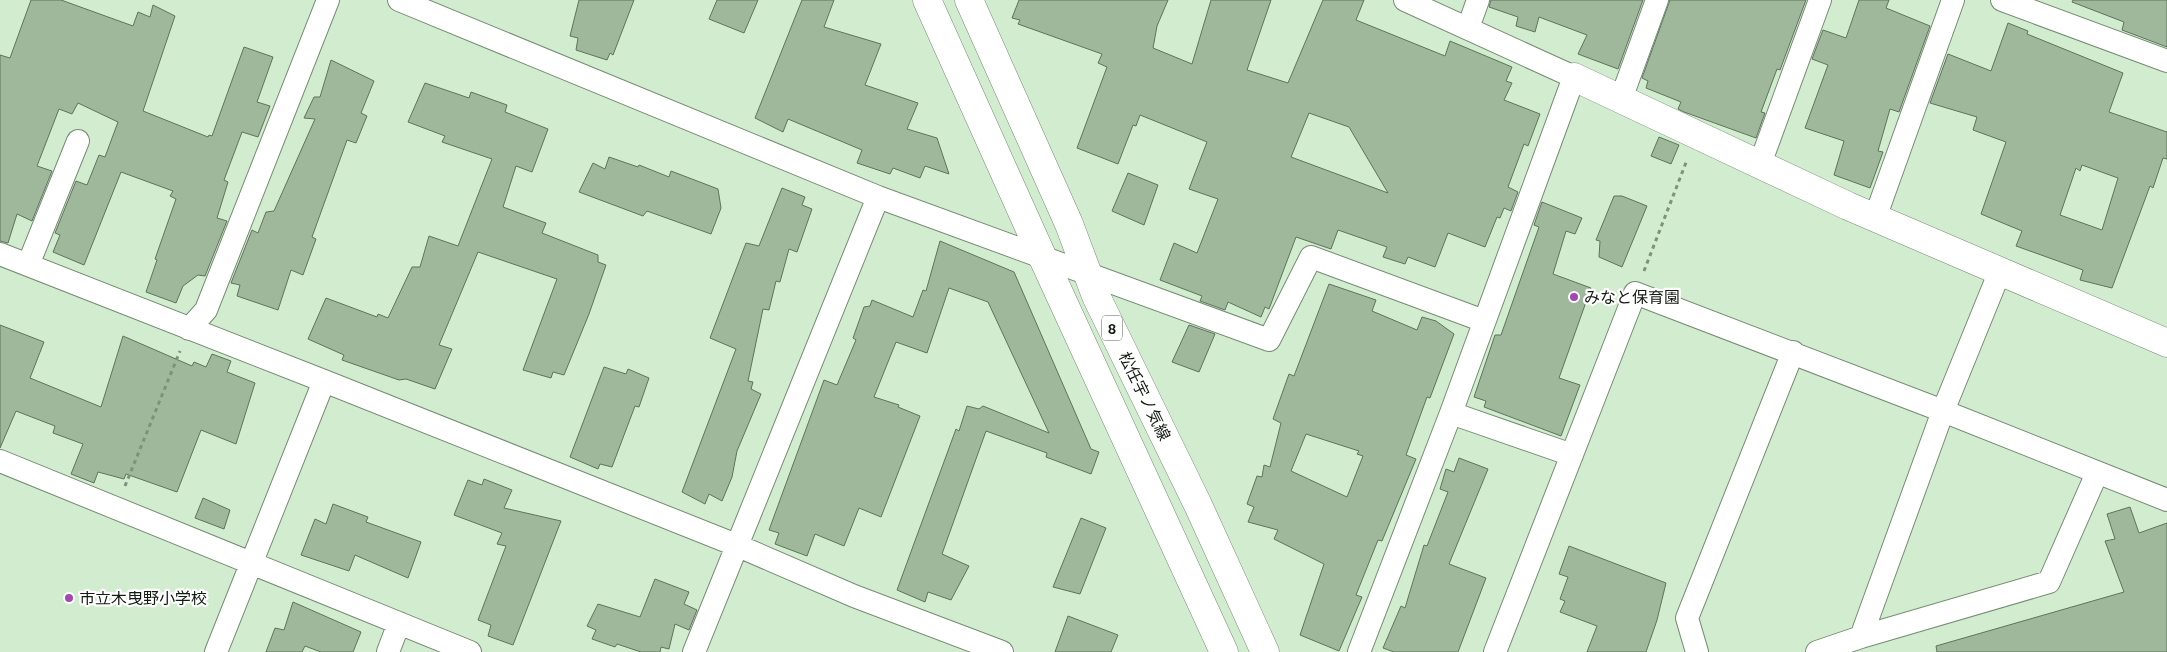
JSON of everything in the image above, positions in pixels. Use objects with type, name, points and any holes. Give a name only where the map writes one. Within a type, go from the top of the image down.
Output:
[{"type":"main road","name":"8","points":[[927,0],[1224,652]]},
{"type":"main road","name":"松任宇ノ気線","points":[[969,0],[1069,224],[1089,276],[1265,652]]},
{"type":"main road","points":[[1574,78],[1875,218],[2167,343]]},
{"type":"street","points":[[189,330],[206,310],[328,0]]},
{"type":"street","points":[[399,0],[878,197],[1042,256],[1089,276],[1269,340],[1311,257],[1484,322]]},
{"type":"street","points":[[1359,652],[1451,413],[1574,78],[1405,0]]},
{"type":"street","points":[[1468,28],[1478,0]]},
{"type":"street","points":[[1621,99],[1657,0]]},
{"type":"street","points":[[1760,164],[1820,0]]},
{"type":"street","points":[[1875,218],[1953,0]]},
{"type":"street","points":[[2002,0],[2167,61]]},
{"type":"street","points":[[28,265],[78,141]]},
{"type":"street","points":[[694,652],[878,197]]},
{"type":"street","points":[[0,254],[736,545],[854,596],[1002,652]]},
{"type":"street","points":[[1862,637],[1943,410],[2000,271]]},
{"type":"street","points":[[1495,652],[1635,293],[1943,410],[2167,500]]},
{"type":"street","points":[[1697,652],[1687,618],[1793,352]]},
{"type":"street","points":[[216,652],[324,381]]},
{"type":"street","points":[[1451,413],[1572,455]]},
{"type":"street","points":[[0,461],[470,652]]},
{"type":"street","points":[[1817,652],[2049,582],[2098,473]]},
{"type":"street","points":[[388,652],[399,623]]},
{"type":"path","points":[[1635,293],[1697,134]]},
{"type":"path","points":[[116,508],[189,330]]},
{"type":"building","points":[[31,0],[61,0],[133,26],[138,12],[150,17],[153,5],[175,16],[143,111],[208,137],[209,135],[212,136],[244,47],[273,57],[257,102],[270,106],[258,137],[242,132],[224,180],[228,182],[217,218],[227,221],[205,276],[198,275],[183,286],[176,303],[146,292],[157,260],[155,259],[176,199],[170,196],[173,191],[121,172],[84,265],[53,252],[60,235],[55,233],[76,181],[87,185],[99,155],[105,157],[118,122],[78,103],[72,114],[59,109],[37,166],[52,171],[32,221],[17,214],[8,243],[0,241],[0,55],[10,58]]},
{"type":"building","points":[[579,0],[634,0],[613,55],[610,53],[607,60],[576,50],[578,38],[570,36]]},
{"type":"building","points":[[717,0],[758,0],[744,33],[709,19]]},
{"type":"building","points":[[802,0],[834,0],[824,27],[881,44],[865,85],[918,103],[907,129],[937,138],[949,174],[925,166],[920,178],[893,168],[890,174],[857,163],[862,150],[788,119],[783,132],[755,118]]},
{"type":"building","points":[[1019,0],[1168,0],[1157,26],[1153,48],[1192,64],[1211,0],[1271,0],[1247,70],[1288,83],[1323,0],[1364,0],[1356,20],[1445,56],[1450,41],[1512,67],[1506,81],[1512,83],[1504,100],[1540,114],[1528,146],[1524,144],[1508,187],[1518,192],[1511,211],[1504,208],[1500,218],[1497,217],[1485,247],[1448,233],[1435,267],[1408,257],[1405,264],[1383,257],[1387,247],[1338,230],[1331,249],[1296,237],[1269,309],[1265,307],[1261,317],[1228,302],[1225,310],[1200,301],[1202,296],[1160,280],[1174,243],[1197,253],[1218,199],[1189,189],[1207,142],[1140,115],[1136,126],[1133,125],[1118,164],[1077,148],[1107,67],[1098,63],[1102,54],[1018,24],[1020,20],[1012,18]],"holes":[[[1309,113],[1349,127],[1388,193],[1291,157]]]},
{"type":"building","points":[[1491,0],[1643,0],[1618,69],[1578,54],[1587,35],[1539,17],[1535,32],[1516,26],[1518,17],[1489,7]]},
{"type":"building","points":[[1670,0],[1806,0],[1780,70],[1777,69],[1761,112],[1765,113],[1756,138],[1684,112],[1678,109],[1681,102],[1646,88],[1648,81],[1642,78]]},
{"type":"building","points":[[1859,0],[1889,0],[1886,8],[1930,26],[1899,112],[1890,109],[1878,151],[1883,152],[1870,188],[1834,175],[1844,141],[1805,128],[1828,65],[1812,59],[1823,30],[1846,38]]},
{"type":"building","points":[[2073,0],[2167,0],[2167,47],[2122,30],[2124,22],[2072,2]]},
{"type":"building","points":[[2008,23],[2028,31],[2027,34],[2123,73],[2109,112],[2167,132],[2167,159],[2163,158],[2153,188],[2150,186],[2112,288],[2080,280],[2083,270],[2016,246],[2022,231],[1981,214],[2006,142],[1973,130],[1977,117],[1930,103],[1948,54],[1991,71]],"holes":[[[2082,165],[2118,178],[2102,230],[2060,215],[2076,168],[2080,171]]]},
{"type":"building","points":[[331,60],[374,81],[361,113],[367,116],[356,143],[347,140],[312,237],[316,239],[303,275],[291,270],[278,310],[237,296],[240,285],[231,283],[252,230],[258,233],[266,212],[274,211],[315,119],[304,118],[314,97],[320,97]]},
{"type":"building","points":[[425,83],[469,98],[471,92],[507,105],[505,112],[548,129],[532,172],[516,166],[503,207],[546,223],[542,233],[598,255],[598,262],[606,265],[589,314],[564,375],[553,372],[551,378],[523,370],[557,279],[478,252],[439,345],[452,349],[435,389],[406,379],[399,380],[342,360],[344,355],[308,339],[326,298],[377,317],[378,314],[388,318],[412,267],[420,267],[429,236],[458,246],[492,159],[442,142],[445,136],[408,122]]},
{"type":"building","points":[[1659,137],[1679,145],[1671,164],[1651,156]]},
{"type":"building","points":[[609,157],[638,167],[639,165],[669,177],[671,171],[718,189],[721,208],[711,234],[647,211],[643,216],[579,192],[593,163],[605,169]]},
{"type":"building","points":[[1128,173],[1158,185],[1144,225],[1112,211]]},
{"type":"building","points":[[782,188],[805,197],[802,205],[812,209],[797,252],[789,249],[780,282],[776,281],[769,310],[763,309],[748,381],[753,382],[751,389],[761,394],[737,451],[732,477],[722,501],[709,494],[705,504],[682,492],[736,349],[710,338],[746,243],[759,246]]},
{"type":"building","points":[[1614,196],[1622,196],[1647,206],[1622,267],[1599,257],[1600,241],[1596,240]]},
{"type":"building","points":[[1542,202],[1582,218],[1575,234],[1566,231],[1553,274],[1591,288],[1559,378],[1580,385],[1561,436],[1484,407],[1486,401],[1474,397],[1495,335],[1501,335],[1539,227],[1534,225]]},
{"type":"building","points":[[940,241],[1014,272],[1091,449],[1099,452],[1091,474],[1046,457],[1047,453],[986,431],[942,554],[969,566],[951,600],[928,592],[925,602],[897,590],[956,429],[959,431],[967,406],[979,409],[983,406],[1049,433],[988,302],[949,288],[927,353],[896,342],[874,397],[899,405],[898,407],[920,416],[881,517],[859,508],[844,546],[815,534],[807,556],[775,544],[779,533],[769,530],[824,380],[837,385],[856,340],[853,338],[864,307],[870,306],[872,300],[913,317],[923,290],[926,291]]},
{"type":"building","points":[[1329,284],[1376,300],[1372,311],[1417,330],[1422,317],[1436,321],[1454,334],[1430,398],[1427,397],[1406,455],[1416,459],[1382,541],[1378,540],[1356,595],[1362,597],[1339,651],[1300,635],[1324,564],[1274,539],[1278,530],[1248,522],[1254,507],[1247,504],[1257,476],[1262,477],[1264,465],[1270,467],[1281,423],[1273,419],[1289,374],[1294,376]],"holes":[[[1306,434],[1359,451],[1357,454],[1363,456],[1347,497],[1291,471]]]},
{"type":"building","points":[[0,325],[44,342],[30,378],[101,407],[123,336],[192,366],[194,362],[206,367],[212,354],[231,361],[227,372],[255,383],[236,444],[201,430],[177,492],[126,474],[124,479],[98,472],[94,483],[71,474],[83,444],[53,433],[55,426],[16,411],[0,448]]},
{"type":"building","points":[[1189,325],[1215,334],[1199,372],[1172,362]]},
{"type":"building","points":[[604,367],[626,374],[628,369],[649,378],[639,407],[635,406],[612,467],[600,464],[598,469],[570,457]]},
{"type":"building","points":[[1459,458],[1488,469],[1449,564],[1486,578],[1458,652],[1394,652],[1383,648],[1401,606],[1405,608],[1424,545],[1427,546],[1448,492],[1440,489],[1446,469],[1454,472]]},
{"type":"building","points":[[484,479],[512,490],[504,508],[561,521],[513,645],[488,636],[491,625],[478,620],[506,546],[497,544],[502,533],[454,515],[468,480],[482,485]]},
{"type":"building","points":[[203,498],[230,510],[224,529],[195,518]]},
{"type":"building","points":[[333,504],[368,517],[366,522],[421,542],[408,578],[355,555],[349,571],[301,555],[315,519],[326,524]]},
{"type":"building","points":[[2130,507],[2139,533],[2167,523],[2167,652],[1937,652],[1936,646],[2124,592],[2105,541],[2115,539],[2107,514]]},
{"type":"building","points":[[1081,518],[1106,528],[1080,594],[1053,587]]},
{"type":"building","points":[[1569,546],[1666,583],[1657,620],[1646,652],[1587,652],[1597,626],[1560,612],[1565,601],[1560,599],[1568,577],[1559,574]]},
{"type":"building","points":[[655,579],[689,592],[684,604],[697,610],[689,630],[675,624],[669,649],[661,647],[660,652],[641,652],[617,644],[615,647],[592,639],[596,630],[587,626],[598,604],[640,617]]},
{"type":"building","points":[[293,602],[361,632],[353,652],[321,652],[305,646],[302,652],[266,652],[275,628],[284,630]]},
{"type":"building","points":[[1068,616],[1118,635],[1111,652],[1055,652]]},
{"type":"place","name":"みなと保育園","points":[[1574,297]]},
{"type":"place","name":"市立木曳野小学校","points":[[69,598]]}]
